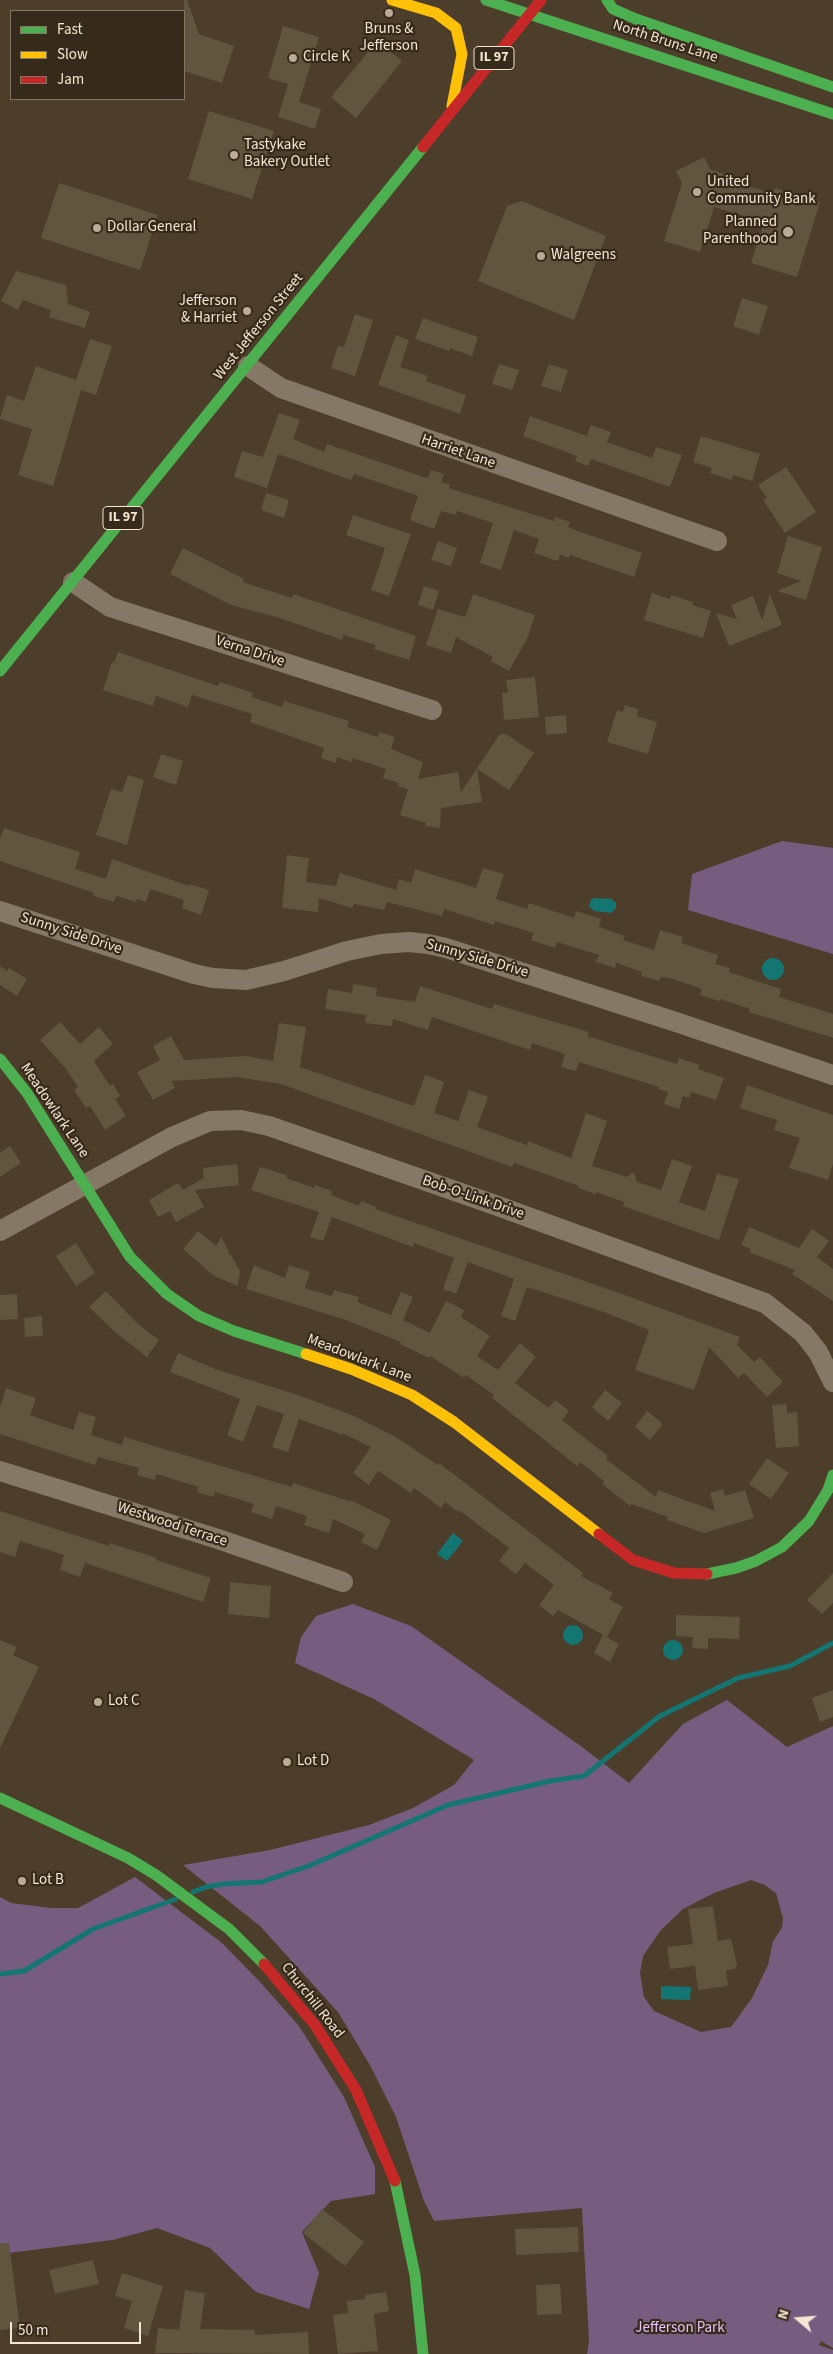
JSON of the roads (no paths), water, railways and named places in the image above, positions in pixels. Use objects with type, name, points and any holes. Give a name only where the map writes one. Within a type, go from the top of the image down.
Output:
[{"type":"street","points":[[392,0],[436,13],[456,28],[462,54],[450,114]]},
{"type":"street","name":"North Bruns Lane","points":[[486,0],[531,13],[833,114]]},
{"type":"street","name":"West Jefferson Street","points":[[0,672],[541,0]]},
{"type":"street","points":[[607,0],[613,9],[636,20],[833,87]]},
{"type":"street","name":"Harriet Lane","points":[[248,366],[274,385],[299,395],[717,541]]},
{"type":"street","name":"Verna Drive","points":[[73,582],[110,607],[432,710]]},
{"type":"street","name":"Sunny Side Drive","points":[[0,911],[194,974],[213,978],[246,980],[284,971],[347,951],[380,944],[409,942],[428,944],[446,948],[676,1022],[833,1075]]},
{"type":"street","name":"Meadowlark Lane","points":[[0,1059],[27,1093],[130,1257],[167,1294],[199,1316],[234,1331],[352,1369],[412,1395],[454,1422],[633,1560],[674,1573],[707,1574],[736,1568],[756,1561],[782,1547],[802,1528],[828,1490],[833,1475]]},
{"type":"street","name":"Bob-O-Link Drive","points":[[0,1231],[172,1137],[210,1121],[241,1120],[269,1126],[765,1303],[803,1333],[818,1352],[833,1382]]},
{"type":"street","name":"Westwood Terrace","points":[[0,1471],[218,1539],[343,1582]]},
{"type":"street","name":"Churchill Road","points":[[0,1798],[128,1858],[156,1875],[229,1928],[269,1969],[316,2025],[356,2090],[395,2179],[415,2275],[423,2354]]},
{"type":"water","points":[[594,898],[612,899],[616,903],[616,908],[611,913],[594,911],[589,906]]},
{"type":"water","points":[[773,958],[781,961],[784,969],[781,977],[773,980],[765,977],[762,969],[765,961]]},
{"type":"water","points":[[453,1533],[463,1541],[447,1561],[437,1554]]},
{"type":"water","points":[[573,1625],[580,1628],[583,1635],[580,1642],[573,1645],[566,1642],[563,1635],[566,1628]]},
{"type":"water","points":[[673,1640],[680,1643],[683,1650],[680,1657],[673,1660],[666,1657],[663,1650],[666,1643]]},
{"type":"water","points":[[661,1986],[691,1987],[690,2000],[661,1999]]},
{"type":"waterway","points":[[193,1892],[223,1884],[262,1882],[311,1865],[448,1805],[550,1781],[584,1776],[660,1716],[738,1678],[790,1666],[833,1643]]},
{"type":"waterway","points":[[0,1974],[24,1971],[93,1929],[176,1899]]},
{"type":"place","name":"Bruns & Jefferson","points":[[389,13]]},
{"type":"place","name":"Circle K","points":[[293,58]]},
{"type":"place","name":"Tastykake Bakery Outlet","points":[[234,155]]},
{"type":"place","name":"United Community Bank","points":[[697,192]]},
{"type":"place","name":"Dollar General","points":[[97,228]]},
{"type":"place","name":"Planned Parenthood","points":[[788,232]]},
{"type":"place","name":"Walgreens","points":[[541,256]]},
{"type":"place","name":"Jefferson & Harriet","points":[[247,311]]},
{"type":"place","name":"Lot C","points":[[98,1702]]},
{"type":"place","name":"Lot D","points":[[287,1762]]},
{"type":"place","name":"Lot B","points":[[22,1881]]},
{"type":"park label","name":"Jefferson Park","points":[[680,2329]]}]
